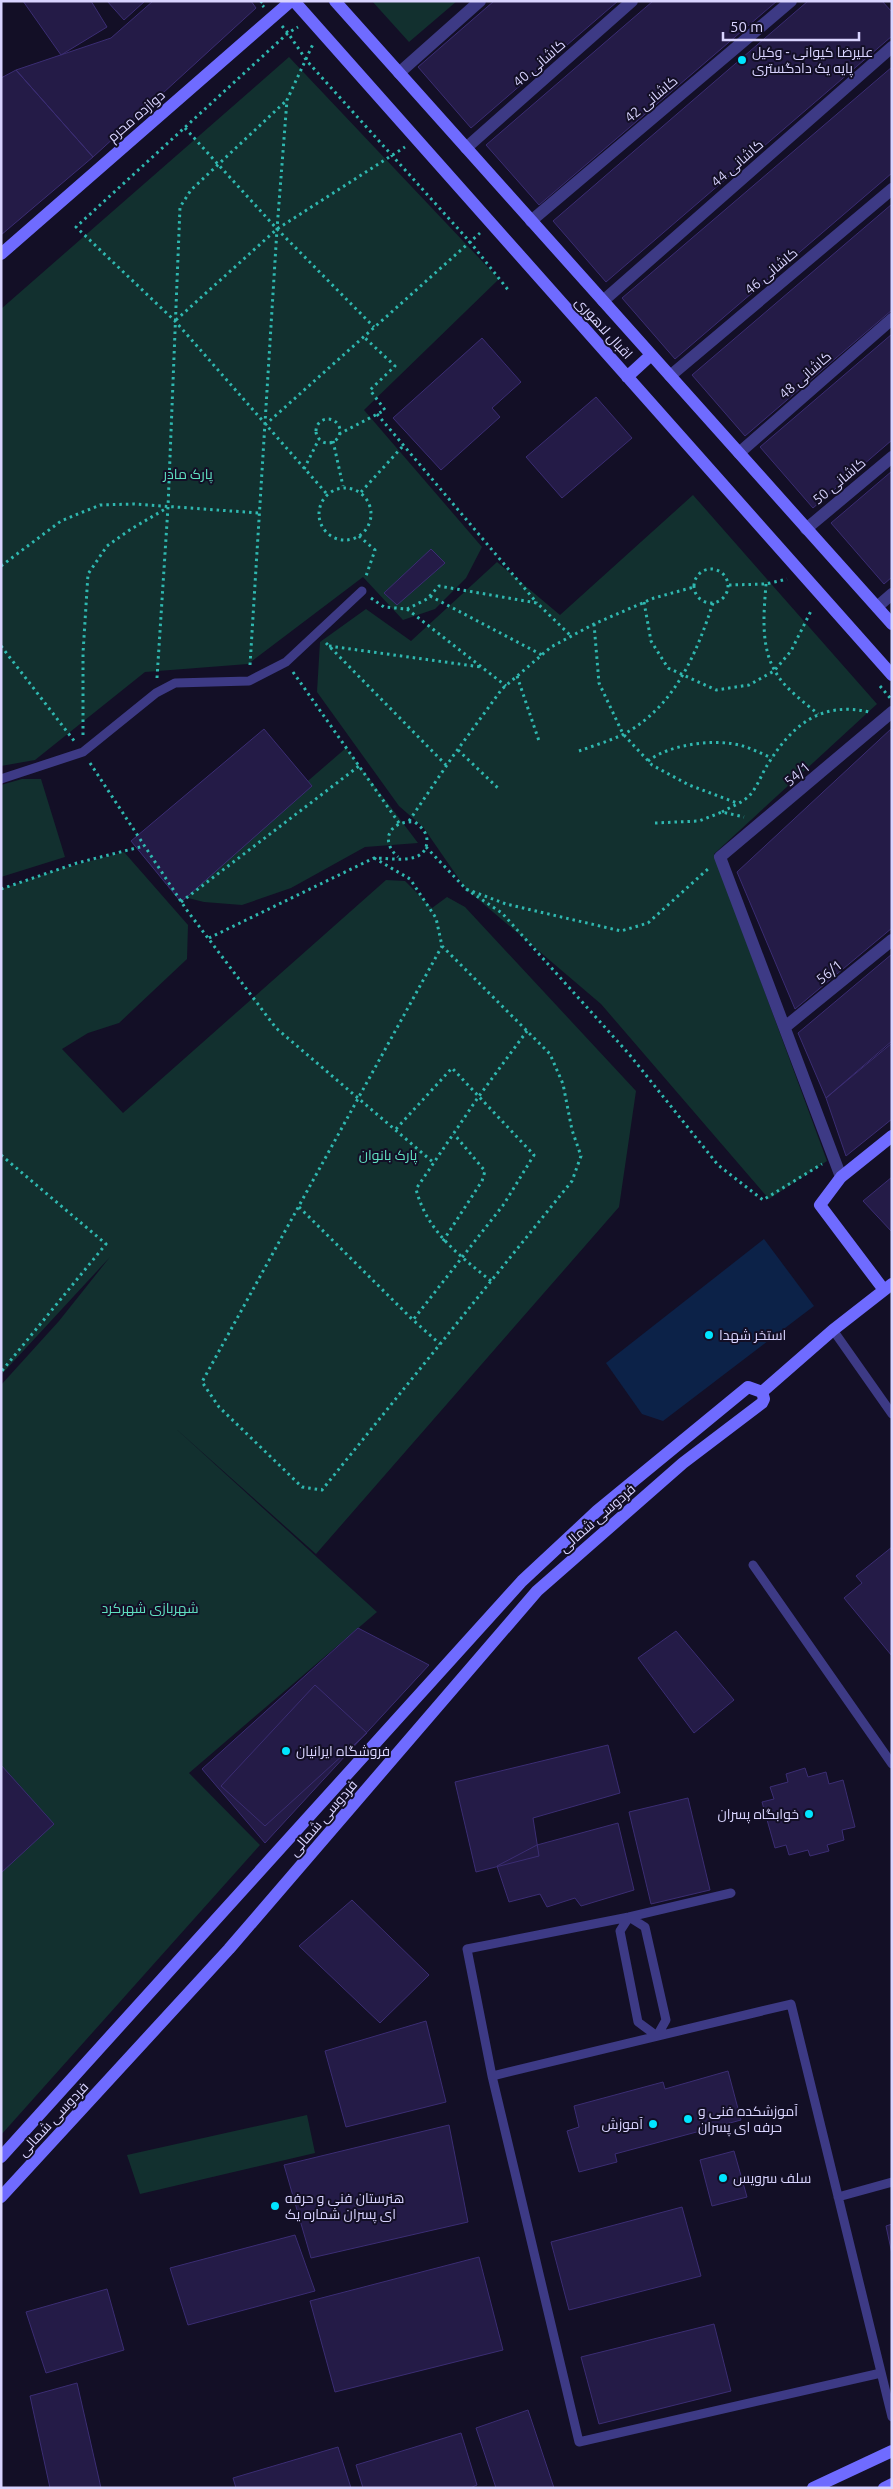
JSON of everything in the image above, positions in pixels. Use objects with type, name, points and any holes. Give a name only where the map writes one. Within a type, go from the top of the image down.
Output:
[{"type":"main road","name":"اقبال لاهوری","points":[[292,1],[892,675]]},
{"type":"main road","name":"دوازده محرم","points":[[1,254],[292,1]]},
{"type":"main road","name":"اقبال لاهوری","points":[[335,1],[892,624]]},
{"type":"main road","points":[[627,377],[651,355]]},
{"type":"main road","points":[[888,1287],[820,1205],[842,1178],[892,1136]]},
{"type":"main road","name":"فردوسی شمالی","points":[[762,1392],[833,1330],[888,1287]]},
{"type":"main road","name":"فردوسی شمالی","points":[[1,2157],[522,1581],[597,1511],[748,1386],[762,1392]]},
{"type":"main road","name":"فردوسی شمالی","points":[[1,2197],[229,1949],[537,1591],[683,1463],[762,1403],[764,1399],[762,1392]]},
{"type":"main road","points":[[813,2488],[892,2451]]},
{"type":"main road","points":[[884,2488],[892,2484]]},
{"type":"street","points":[[399,73],[480,1]]},
{"type":"street","name":"کاشانی 40","points":[[466,148],[632,1]]},
{"type":"street","name":"کاشانی 42","points":[[531,221],[791,1]]},
{"type":"street","name":"کاشانی 44","points":[[603,301],[892,47]]},
{"type":"street","name":"کاشانی 46","points":[[670,376],[892,189]]},
{"type":"street","name":"کاشانی 48","points":[[739,453],[892,319]]},
{"type":"street","name":"کاشانی 50","points":[[806,528],[892,457]]},
{"type":"street","points":[[877,607],[892,594]]},
{"type":"street","name":"54/1","points":[[785,1027],[720,857],[892,712]]},
{"type":"street","name":"56/1","points":[[785,1027],[892,940]]},
{"type":"street","points":[[785,1027],[842,1178]]},
{"type":"lane","points":[[1,779],[83,752],[156,693],[175,683],[249,681],[286,662],[362,591]]},
{"type":"lane","points":[[833,1330],[892,1414]]},
{"type":"lane","points":[[753,1565],[892,1764]]},
{"type":"lane","points":[[731,1893],[629,1917],[467,1948],[492,2076],[579,2442],[881,2373]]},
{"type":"lane","points":[[629,1917],[620,1931],[638,2022],[657,2036]]},
{"type":"lane","points":[[629,1917],[645,1927],[666,2020],[657,2036]]},
{"type":"lane","points":[[492,2076],[791,2004],[892,2417]]},
{"type":"lane","points":[[838,2197],[892,2182]]},
{"type":"path","points":[[156,693],[168,507],[180,207],[191,190],[287,100],[307,60],[319,30]]},
{"type":"path","points":[[326,494],[175,321],[76,227],[288,33],[307,60],[470,242],[509,291]]},
{"type":"path","points":[[249,681],[277,228],[287,100]]},
{"type":"path","points":[[185,128],[217,165],[374,327]]},
{"type":"path","points":[[175,321],[277,228],[392,157],[416,139]]},
{"type":"path","points":[[265,426],[491,223]]},
{"type":"path","points":[[339,434],[385,410],[370,390],[395,366],[364,336]]},
{"type":"path","points":[[377,414],[537,603],[571,636]]},
{"type":"path","points":[[304,469],[319,439],[316,428],[323,420],[334,420],[340,428],[339,439],[329,444],[319,439]]},
{"type":"path","points":[[333,441],[343,486]]},
{"type":"path","points":[[361,492],[404,446]]},
{"type":"path","points":[[343,486],[361,492],[372,508],[369,527],[356,539],[336,540],[321,528],[317,510],[326,494],[343,486]]},
{"type":"path","points":[[1,566],[61,521],[100,505],[134,504],[259,513]]},
{"type":"path","points":[[83,752],[83,652],[88,574],[107,546],[168,507]]},
{"type":"path","points":[[359,536],[375,550],[362,591],[384,607],[407,609],[506,686]]},
{"type":"path","points":[[710,568],[719,570],[726,576],[729,584],[727,593],[721,600],[713,603],[704,601],[697,596],[694,587],[696,578],[702,571],[710,568]]},
{"type":"path","points":[[729,584],[766,584],[805,577]]},
{"type":"path","points":[[766,584],[762,631],[774,671],[793,692],[818,714]]},
{"type":"path","points":[[407,609],[430,596],[439,586],[537,603]]},
{"type":"path","points":[[409,821],[446,766],[506,686],[542,654],[594,624],[644,602],[694,587]]},
{"type":"path","points":[[430,596],[542,654]]},
{"type":"path","points":[[644,602],[651,641],[668,668],[683,677],[716,690],[749,684],[774,671],[791,651],[812,609]]},
{"type":"path","points":[[580,751],[623,734],[651,714],[683,677],[699,645],[713,603]]},
{"type":"path","points":[[594,624],[599,683],[623,734],[648,761],[689,785],[737,803]]},
{"type":"path","points":[[316,634],[446,766]]},
{"type":"path","points":[[1,646],[24,672],[83,752],[181,902],[276,1028],[434,1163]]},
{"type":"path","points":[[328,646],[482,668]]},
{"type":"path","points":[[286,662],[399,823]]},
{"type":"path","points":[[517,676],[539,742]]},
{"type":"path","points":[[655,823],[699,821],[722,812],[749,797],[782,743],[798,725],[818,714],[840,709],[855,709],[877,714]]},
{"type":"path","points":[[648,761],[681,745],[714,744],[741,745],[772,758]]},
{"type":"path","points":[[458,750],[499,789]]},
{"type":"path","points":[[181,902],[360,766]]},
{"type":"path","points":[[722,812],[764,821]]},
{"type":"path","points":[[209,938],[374,858],[398,857],[409,860],[419,856],[426,847],[427,837],[422,828],[415,822],[399,823],[390,832],[388,841],[391,851],[398,857]]},
{"type":"path","points":[[1,889],[77,863],[145,846]]},
{"type":"path","points":[[426,847],[466,890],[502,913],[630,1054],[718,1165],[763,1200],[822,1164],[819,1155]]},
{"type":"path","points":[[374,858],[410,879],[436,918],[442,946],[550,1054],[563,1084],[572,1130],[581,1156],[572,1181],[322,1490],[302,1487],[220,1407],[202,1382],[442,946]]},
{"type":"path","points":[[466,890],[516,906],[621,931],[648,923],[712,864],[716,873]]},
{"type":"path","points":[[491,1281],[443,1241],[420,1205],[416,1190],[479,1096],[527,1031]]},
{"type":"path","points":[[396,1129],[452,1068],[534,1155],[504,1204],[413,1320]]},
{"type":"path","points":[[443,1241],[482,1181],[486,1171],[454,1134]]},
{"type":"path","points":[[1,1155],[106,1244],[1,1372]]},
{"type":"path","points":[[299,1207],[413,1320],[440,1344]]},
{"type":"green space","points":[[372,1],[457,1],[409,42]]},
{"type":"green space","name":"پارک مادر","points":[[289,57],[499,279],[364,410],[482,547],[466,578],[435,609],[403,620],[363,577],[248,664],[145,672],[35,760],[1,766],[1,309]]},
{"type":"green space","points":[[693,495],[877,704],[714,854],[827,1161],[769,1199],[601,1004],[466,889],[423,827],[399,806],[317,692],[320,642],[366,609],[411,641],[497,562],[560,615]]},
{"type":"green space","points":[[346,748],[418,843],[365,847],[291,888],[242,905],[204,902],[176,895]]},
{"type":"green space","points":[[22,779],[41,779],[65,857],[1,877],[1,785]]},
{"type":"green space","points":[[124,852],[188,925],[187,959],[119,1023],[88,1033],[62,1049],[123,1113],[386,880],[405,881],[432,908],[447,897],[465,907],[636,1091],[619,1207],[316,1554],[174,1427],[377,1612],[189,1773],[260,1845],[1,2135],[1,1385],[59,1321],[110,1257],[1,1375],[1,889],[60,869]]},
{"type":"green space","points":[[307,2115],[315,2153],[140,2194],[127,2155]]},
{"type":"water","name":"استخر شهدا","points":[[764,1239],[814,1306],[663,1421],[642,1414],[606,1363]]},
{"type":"building","points":[[23,1],[91,1],[107,27],[61,55]]},
{"type":"building","points":[[107,1],[145,1],[124,20]]},
{"type":"building","points":[[153,1],[251,1],[256,8],[93,157],[16,70],[111,38]]},
{"type":"building","points":[[494,1],[618,1],[471,128],[418,67]]},
{"type":"building","points":[[653,1],[777,1],[539,205],[486,145]]},
{"type":"building","points":[[808,1],[882,1],[892,12],[892,36],[606,282],[553,221]]},
{"type":"building","points":[[892,67],[892,173],[675,359],[622,298]]},
{"type":"building","points":[[16,70],[93,157],[1,235],[1,78]]},
{"type":"building","points":[[892,204],[892,310],[745,436],[692,375]]},
{"type":"building","points":[[892,334],[892,440],[813,508],[760,447]]},
{"type":"building","points":[[482,338],[521,382],[492,408],[500,417],[441,470],[393,418]]},
{"type":"building","points":[[596,397],[632,438],[562,498],[526,457]]},
{"type":"building","points":[[892,471],[892,577],[884,584],[831,523]]},
{"type":"building","points":[[431,549],[445,563],[397,605],[384,593]]},
{"type":"building","points":[[892,728],[892,928],[795,1009],[737,872]]},
{"type":"building","points":[[264,729],[312,786],[181,902],[131,841]]},
{"type":"building","points":[[892,954],[892,1041],[826,1098],[798,1033]]},
{"type":"building","points":[[892,1043],[892,1119],[846,1156],[826,1098]]},
{"type":"building","points":[[892,1177],[892,1232],[863,1201]]},
{"type":"building","points":[[892,1547],[892,1656],[844,1598],[862,1583],[856,1576]]},
{"type":"building","name":"فروشگاه ایرانیان","points":[[358,1628],[429,1665],[265,1843],[202,1769]]},
{"type":"building","points":[[676,1631],[734,1700],[694,1733],[638,1658]]},
{"type":"building","points":[[315,1685],[367,1733],[265,1826],[221,1786]]},
{"type":"building","points":[[608,1745],[620,1793],[533,1818],[539,1856],[476,1872],[455,1782]]},
{"type":"building","points":[[1,1765],[54,1824],[1,1873]]},
{"type":"building","name":"خوابگاه پسران","points":[[805,1768],[808,1777],[826,1772],[829,1784],[843,1780],[855,1827],[842,1830],[844,1840],[827,1845],[829,1851],[810,1856],[808,1850],[789,1855],[786,1845],[775,1848],[762,1802],[774,1799],[770,1787],[788,1782],[786,1774]]},
{"type":"building","points":[[688,1798],[710,1890],[651,1904],[629,1812]]},
{"type":"building","points":[[618,1823],[634,1890],[581,1906],[575,1898],[547,1907],[540,1894],[509,1902],[497,1866],[537,1845]]},
{"type":"building","points":[[352,1900],[429,1975],[380,2023],[299,1946]]},
{"type":"building","points":[[426,2021],[446,2102],[346,2127],[325,2051]]},
{"type":"building","name":"آموزش","points":[[728,2071],[741,2120],[615,2154],[617,2162],[579,2172],[567,2131],[579,2127],[574,2106],[663,2082],[665,2089]]},
{"type":"building","points":[[449,2125],[468,2222],[311,2258],[284,2165]]},
{"type":"building","name":"سلف سرویس","points":[[734,2151],[747,2197],[712,2206],[700,2160]]},
{"type":"building","points":[[682,2207],[701,2276],[569,2310],[551,2242]]},
{"type":"building","points":[[892,2224],[892,2254],[886,2226]]},
{"type":"building","points":[[295,2235],[315,2291],[188,2325],[170,2268]]},
{"type":"building","points":[[479,2257],[503,2350],[335,2392],[310,2301]]},
{"type":"building","points":[[107,2289],[124,2350],[46,2373],[26,2312]]},
{"type":"building","points":[[714,2324],[731,2391],[599,2424],[581,2357]]},
{"type":"building","points":[[77,2383],[101,2488],[50,2488],[30,2396]]},
{"type":"building","points":[[528,2410],[554,2488],[496,2488],[476,2428]]},
{"type":"building","points":[[461,2433],[477,2485],[470,2488],[363,2488],[356,2465]]},
{"type":"building","points":[[338,2447],[351,2488],[236,2488],[233,2478]]},
{"type":"place","name":"علیرضا کیوانی - وکیل پایه یک دادگستری","points":[[742,60]]},
{"type":"place","name":"استخر شهدا","points":[[709,1335]]},
{"type":"place","name":"فروشگاه ایرانیان","points":[[286,1751]]},
{"type":"place","name":"خوابگاه پسران","points":[[809,1814]]},
{"type":"place","name":"آموزشکده فنی و حرفه ای پسران","points":[[688,2119]]},
{"type":"place","name":"آموزش","points":[[653,2124]]},
{"type":"place","name":"سلف سرویس","points":[[723,2178]]},
{"type":"place","name":"هنرستان فنی و حرفه ای پسران شماره یک","points":[[275,2206]]},
{"type":"park label","name":"پارک بانوان","points":[[388,1155]]},
{"type":"park label","name":"شهربازی شهرکرد","points":[[150,1608]]}]
